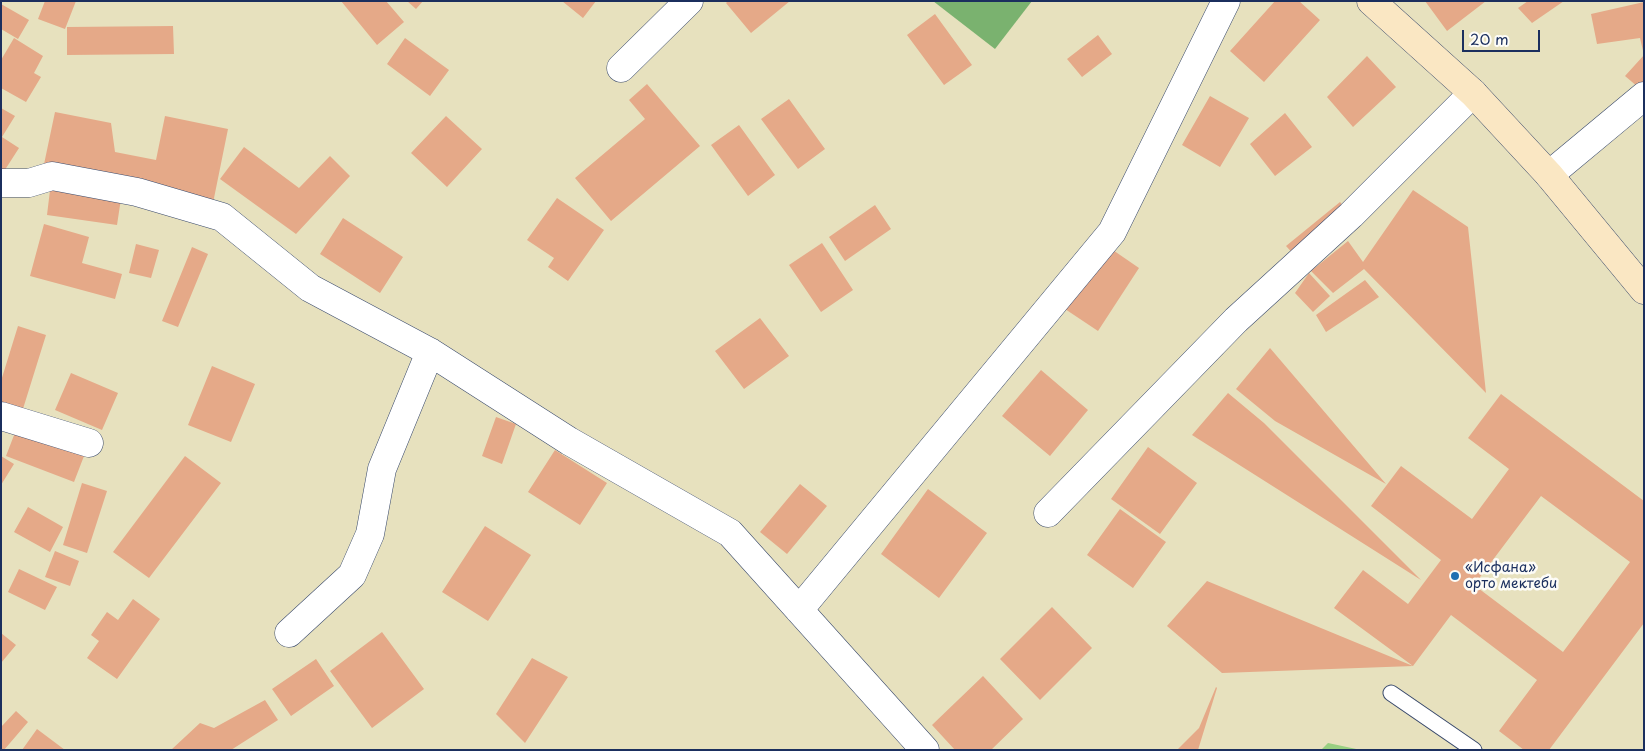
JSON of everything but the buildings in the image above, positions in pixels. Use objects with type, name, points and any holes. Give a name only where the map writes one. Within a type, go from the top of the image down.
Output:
[{"type":"street","points":[[621,68],[689,1]]},
{"type":"street","points":[[799,610],[1112,232],[1226,1]]},
{"type":"street","points":[[1371,1],[1473,92],[1549,175],[1644,290]]},
{"type":"street","points":[[1048,513],[1236,320],[1350,215],[1473,92]]},
{"type":"street","points":[[1549,175],[1644,96]]},
{"type":"street","points":[[1,183],[29,183],[52,176],[137,192],[222,218],[310,288],[430,352],[569,441],[730,533],[925,750]]},
{"type":"street","points":[[290,633],[352,575],[370,534],[382,469],[430,352]]},
{"type":"street","points":[[1,416],[89,443]]},
{"type":"lane","points":[[1391,693],[1474,750]]},
{"type":"green space","points":[[933,1],[1032,1],[995,49]]},
{"type":"green space","points":[[1328,743],[1361,750],[1321,750]]},
{"type":"place","name":"«Исфана» орто мектеби","points":[[1455,576]]}]
